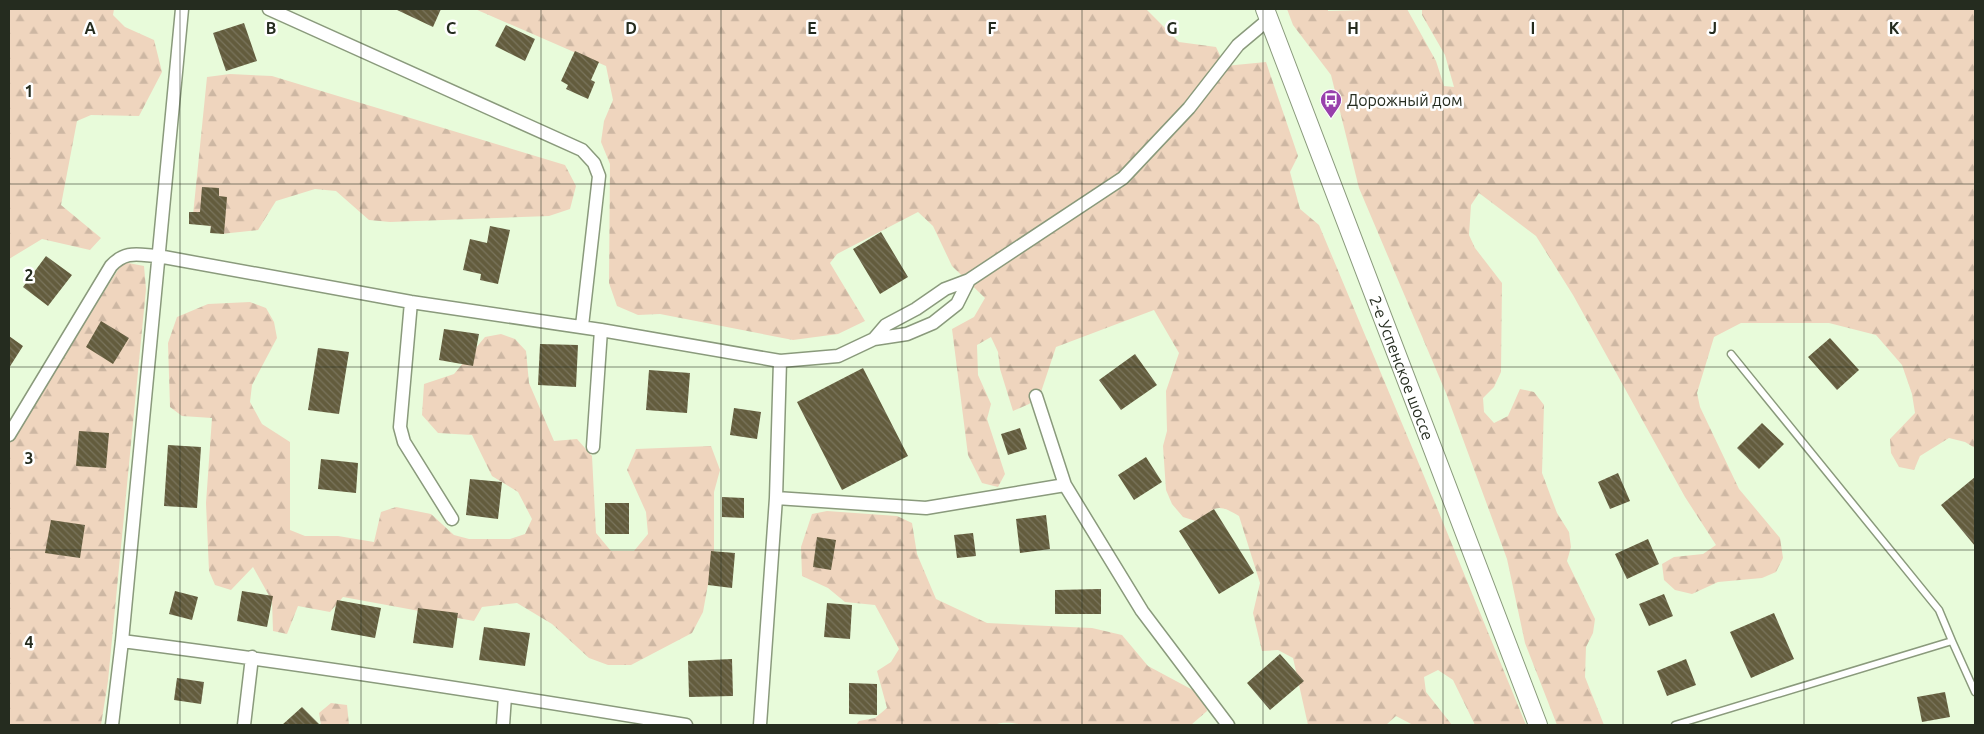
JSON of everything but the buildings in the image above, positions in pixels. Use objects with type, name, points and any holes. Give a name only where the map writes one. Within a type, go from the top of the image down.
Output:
[{"type":"main road","name":"2-е Успенское шоссе","points":[[1267,14],[1538,725]]},
{"type":"street","points":[[112,725],[122,641],[182,9]]},
{"type":"street","points":[[269,9],[582,150],[594,163],[598,176],[582,326]]},
{"type":"street","points":[[874,339],[886,325],[916,309],[945,289],[969,280],[1123,178],[1189,108],[1238,45],[1267,14]]},
{"type":"street","points":[[9,435],[111,266],[119,258],[131,254],[158,256],[412,302],[582,326],[780,360],[838,356],[874,339],[907,334],[933,323],[957,304],[969,280]]},
{"type":"street","points":[[412,302],[400,427],[404,442],[452,519]]},
{"type":"street","points":[[592,448],[602,330]]},
{"type":"street","points":[[760,725],[776,498],[780,360]]},
{"type":"street","points":[[1036,396],[1065,485],[1142,611],[1228,725]]},
{"type":"street","points":[[776,498],[926,508],[1065,485]]},
{"type":"street","points":[[122,641],[252,657],[686,725]]},
{"type":"street","points":[[244,725],[252,657]]},
{"type":"street","points":[[503,725],[506,696]]},
{"type":"lane","points":[[1731,354],[1939,610],[1975,692]]},
{"type":"lane","points":[[1675,725],[1952,641]]},
{"type":"green space","points":[[9,9],[114,9],[113,15],[125,27],[154,40],[162,72],[139,116],[91,115],[77,121],[61,205],[101,238],[90,250],[42,239],[9,259]]},
{"type":"green space","points":[[475,9],[1146,9],[1179,42],[1216,47],[1225,66],[1266,62],[1298,156],[1290,172],[1300,209],[1319,225],[1526,725],[1475,725],[1453,680],[1438,670],[1424,677],[1426,692],[1452,725],[1413,725],[1396,716],[1386,725],[1308,725],[1293,658],[1278,650],[1262,651],[1253,613],[1260,583],[1239,516],[1227,509],[1218,508],[1213,509],[1199,522],[1183,517],[1172,504],[1166,490],[1163,446],[1167,431],[1166,391],[1179,353],[1154,310],[1056,347],[1041,392],[1029,404],[1013,411],[1000,369],[998,352],[991,337],[977,345],[978,375],[991,404],[987,419],[1005,474],[998,487],[982,483],[968,455],[952,329],[974,317],[985,298],[952,266],[933,226],[918,212],[837,254],[830,263],[865,321],[838,334],[793,340],[660,314],[638,315],[617,306],[609,283],[610,164],[601,142],[604,121],[613,100],[606,66]]},
{"type":"green space","points":[[1287,9],[1328,9],[1328,11],[1407,9],[1436,61],[1444,86],[1454,87],[1445,55],[1422,15],[1422,9],[1975,9],[1975,448],[1965,442],[1949,438],[1920,456],[1914,470],[1899,467],[1891,453],[1890,439],[1915,413],[1912,394],[1902,365],[1876,335],[1829,323],[1741,323],[1714,337],[1697,393],[1700,407],[1739,489],[1780,538],[1783,558],[1776,572],[1762,578],[1718,582],[1692,594],[1675,590],[1664,580],[1662,564],[1674,557],[1703,554],[1716,545],[1685,497],[1573,295],[1536,236],[1479,193],[1471,205],[1469,235],[1475,248],[1502,283],[1501,372],[1494,387],[1483,398],[1484,412],[1494,423],[1508,416],[1520,389],[1534,392],[1544,405],[1542,473],[1557,513],[1569,532],[1571,547],[1567,561],[1595,619],[1593,633],[1586,647],[1585,677],[1604,725],[1557,725],[1525,643],[1507,559],[1446,393],[1359,188],[1331,75],[1293,25]]},
{"type":"green space","points":[[230,74],[272,76],[565,165],[576,186],[570,209],[549,216],[390,222],[369,220],[336,191],[315,189],[276,201],[258,230],[221,234],[193,215],[207,77]]},
{"type":"green space","points":[[123,262],[144,266],[146,289],[108,681],[101,725],[9,725],[9,442]]},
{"type":"green space","points":[[250,302],[266,308],[274,322],[277,338],[252,385],[250,402],[262,424],[290,442],[290,530],[305,536],[338,536],[374,542],[381,512],[396,507],[431,514],[454,535],[469,539],[510,539],[525,534],[532,519],[518,492],[492,476],[472,435],[438,433],[422,415],[424,384],[454,374],[485,337],[501,334],[515,339],[526,351],[529,383],[554,441],[577,439],[592,456],[596,533],[611,551],[634,551],[648,534],[646,512],[627,470],[636,449],[711,446],[720,470],[714,492],[714,551],[703,612],[692,633],[631,665],[608,665],[589,658],[552,624],[517,603],[482,607],[474,621],[343,597],[330,612],[298,606],[287,634],[273,631],[272,601],[253,567],[231,590],[215,585],[209,571],[206,503],[212,418],[182,416],[170,407],[168,343],[177,317],[208,304]]},
{"type":"green space","points":[[827,511],[897,516],[912,523],[917,554],[936,599],[987,623],[1092,628],[1122,635],[1148,666],[1204,696],[1207,711],[1191,725],[1023,725],[1005,723],[994,725],[856,725],[859,721],[875,718],[887,708],[877,671],[891,662],[899,649],[875,605],[845,602],[828,588],[802,576],[801,547],[812,514]]},
{"type":"green space","points":[[331,703],[347,705],[349,725],[321,725],[319,713]]},
{"type":"place","name":"Дорожный дом","points":[[1331,119]]}]
